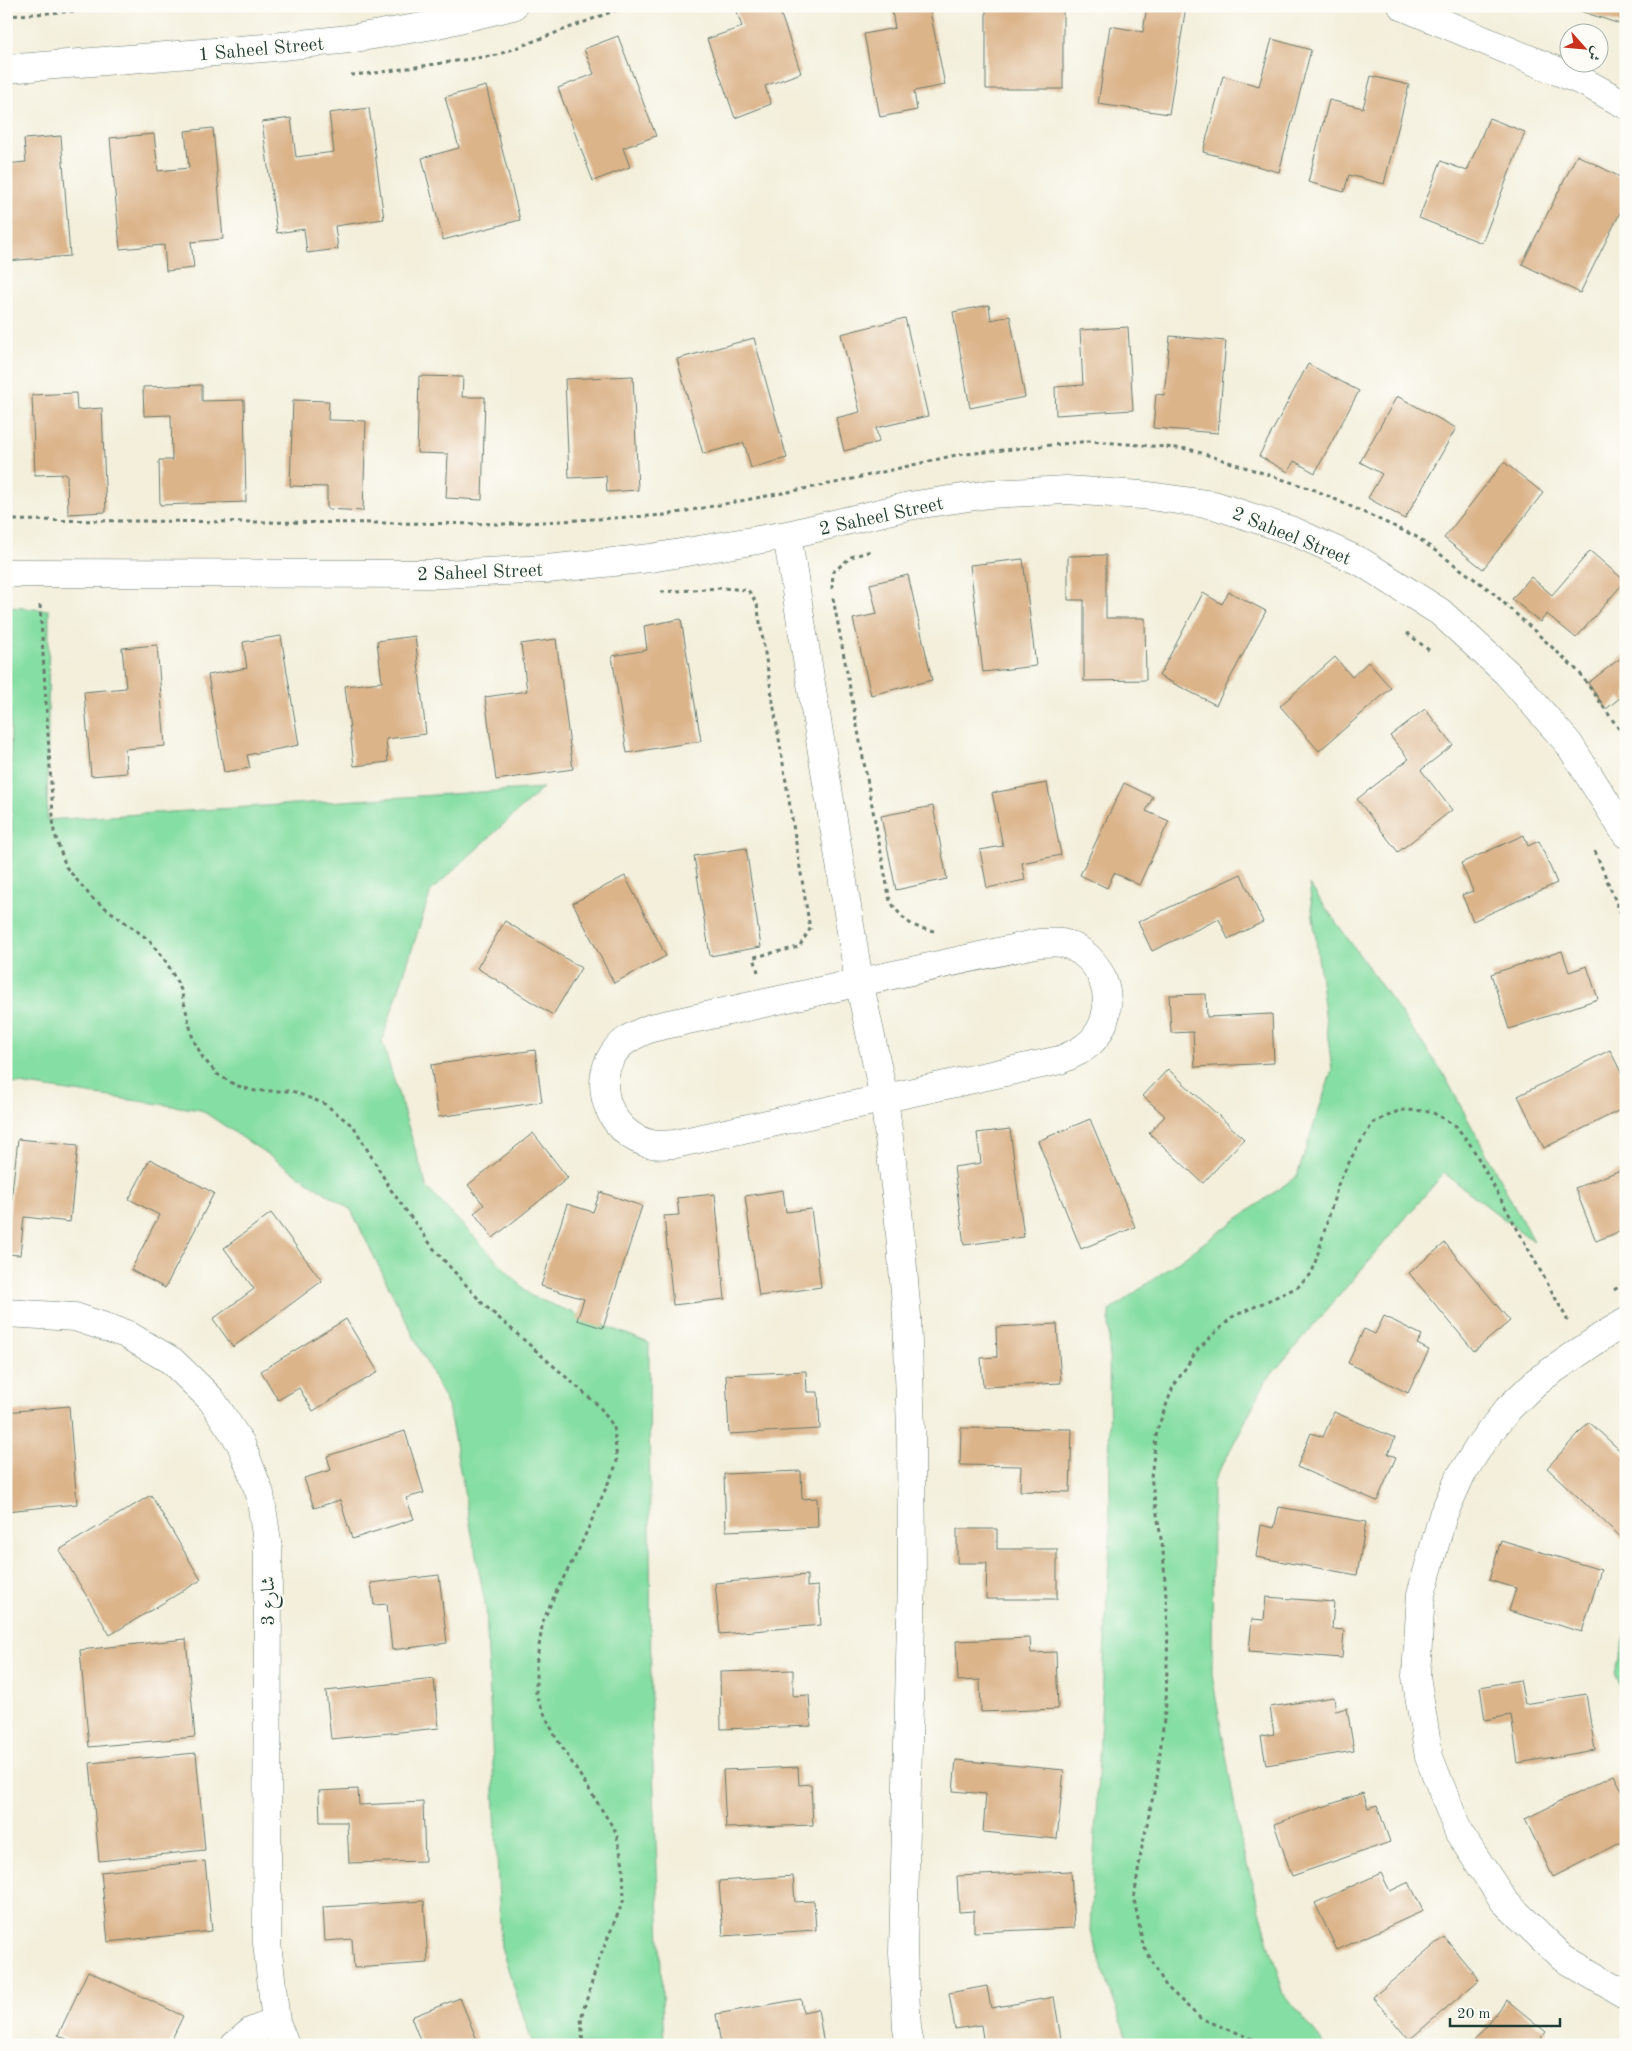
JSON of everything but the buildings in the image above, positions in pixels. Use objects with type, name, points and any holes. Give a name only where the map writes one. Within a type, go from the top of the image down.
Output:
[{"type":"street","name":"1 Saheel Street","points":[[6,69],[349,40],[434,25],[513,6]]},
{"type":"street","points":[[1402,6],[1586,83],[1626,105]]},
{"type":"street","name":"2 Saheel Street","points":[[6,574],[443,574],[547,569],[651,558],[786,535],[909,506],[989,494],[1066,490],[1142,495],[1214,505],[1294,531],[1363,564],[1440,612],[1507,674],[1569,744],[1626,834]]},
{"type":"street","points":[[786,535],[859,981],[884,1098],[898,1210],[907,1316],[911,1431],[912,1577],[903,1952],[907,2028],[910,2045]]},
{"type":"street","points":[[1038,943],[1062,943],[1083,953],[1099,969],[1107,991],[1107,1014],[1098,1035],[1081,1051],[1060,1060],[675,1144],[652,1144],[630,1136],[614,1120],[605,1098],[604,1075],[613,1054],[630,1037],[651,1028],[952,962],[1038,943]]},
{"type":"street","name":"3 شارع","points":[[6,1313],[75,1317],[126,1334],[172,1361],[211,1399],[241,1444],[260,1494],[268,1548],[267,1943],[280,2033]]},
{"type":"street","points":[[1626,1322],[1537,1381],[1508,1410],[1482,1442],[1460,1477],[1443,1515],[1421,1594],[1416,1676],[1429,1757],[1459,1833],[1504,1901],[1564,1958],[1626,1995]]},
{"type":"street","points":[[235,2045],[252,2031],[280,2033]]},
{"type":"path","points":[[6,16],[146,6]]},
{"type":"path","points":[[879,549],[851,557],[833,572],[832,589],[890,901],[904,920],[922,929],[935,931],[952,962]]},
{"type":"path","points":[[39,574],[54,832],[66,867],[92,898],[148,940],[167,963],[181,990],[193,1039],[203,1058],[217,1074],[235,1085],[255,1091],[292,1091],[325,1104],[354,1126],[391,1190],[434,1249],[483,1304],[599,1406],[614,1427],[617,1463],[579,1549],[543,1621],[536,1665],[536,1696],[554,1736],[616,1832],[623,1865],[624,1899],[599,1959],[581,2018],[583,2045]]},
{"type":"path","points":[[654,593],[722,588],[748,590],[757,604],[810,929],[799,947],[754,957],[766,1002]]},
{"type":"path","points":[[757,604],[832,589]]},
{"type":"path","points":[[1403,630],[1433,653]]},
{"type":"path","points":[[1594,848],[1626,926]]},
{"type":"path","points":[[1268,2045],[1200,2018],[1166,1986],[1143,1945],[1134,1899],[1141,1852],[1157,1778],[1166,1703],[1168,1627],[1162,1551],[1152,1477],[1157,1430],[1173,1387],[1198,1349],[1232,1317],[1298,1288],[1312,1273],[1339,1182],[1356,1149],[1373,1123],[1400,1110],[1430,1111],[1456,1126],[1472,1147],[1567,1320],[1560,1325]]},
{"type":"green space","points":[[9,607],[49,610],[47,820],[543,788],[431,891],[382,1041],[427,1188],[531,1296],[649,1343],[651,1716],[664,2045],[533,2045],[501,1948],[486,1609],[448,1406],[351,1210],[201,1110],[6,1082],[6,905],[12,852]]},
{"type":"green space","points":[[1309,884],[1442,1071],[1533,1241],[1444,1173],[1266,1381],[1213,1483],[1212,1675],[1242,1847],[1283,1992],[1325,2045],[1129,2045],[1090,1931],[1110,1541],[1109,1311],[1297,1176],[1332,1070]]},
{"type":"green space","points":[[1626,1633],[1626,1697],[1615,1674]]}]
